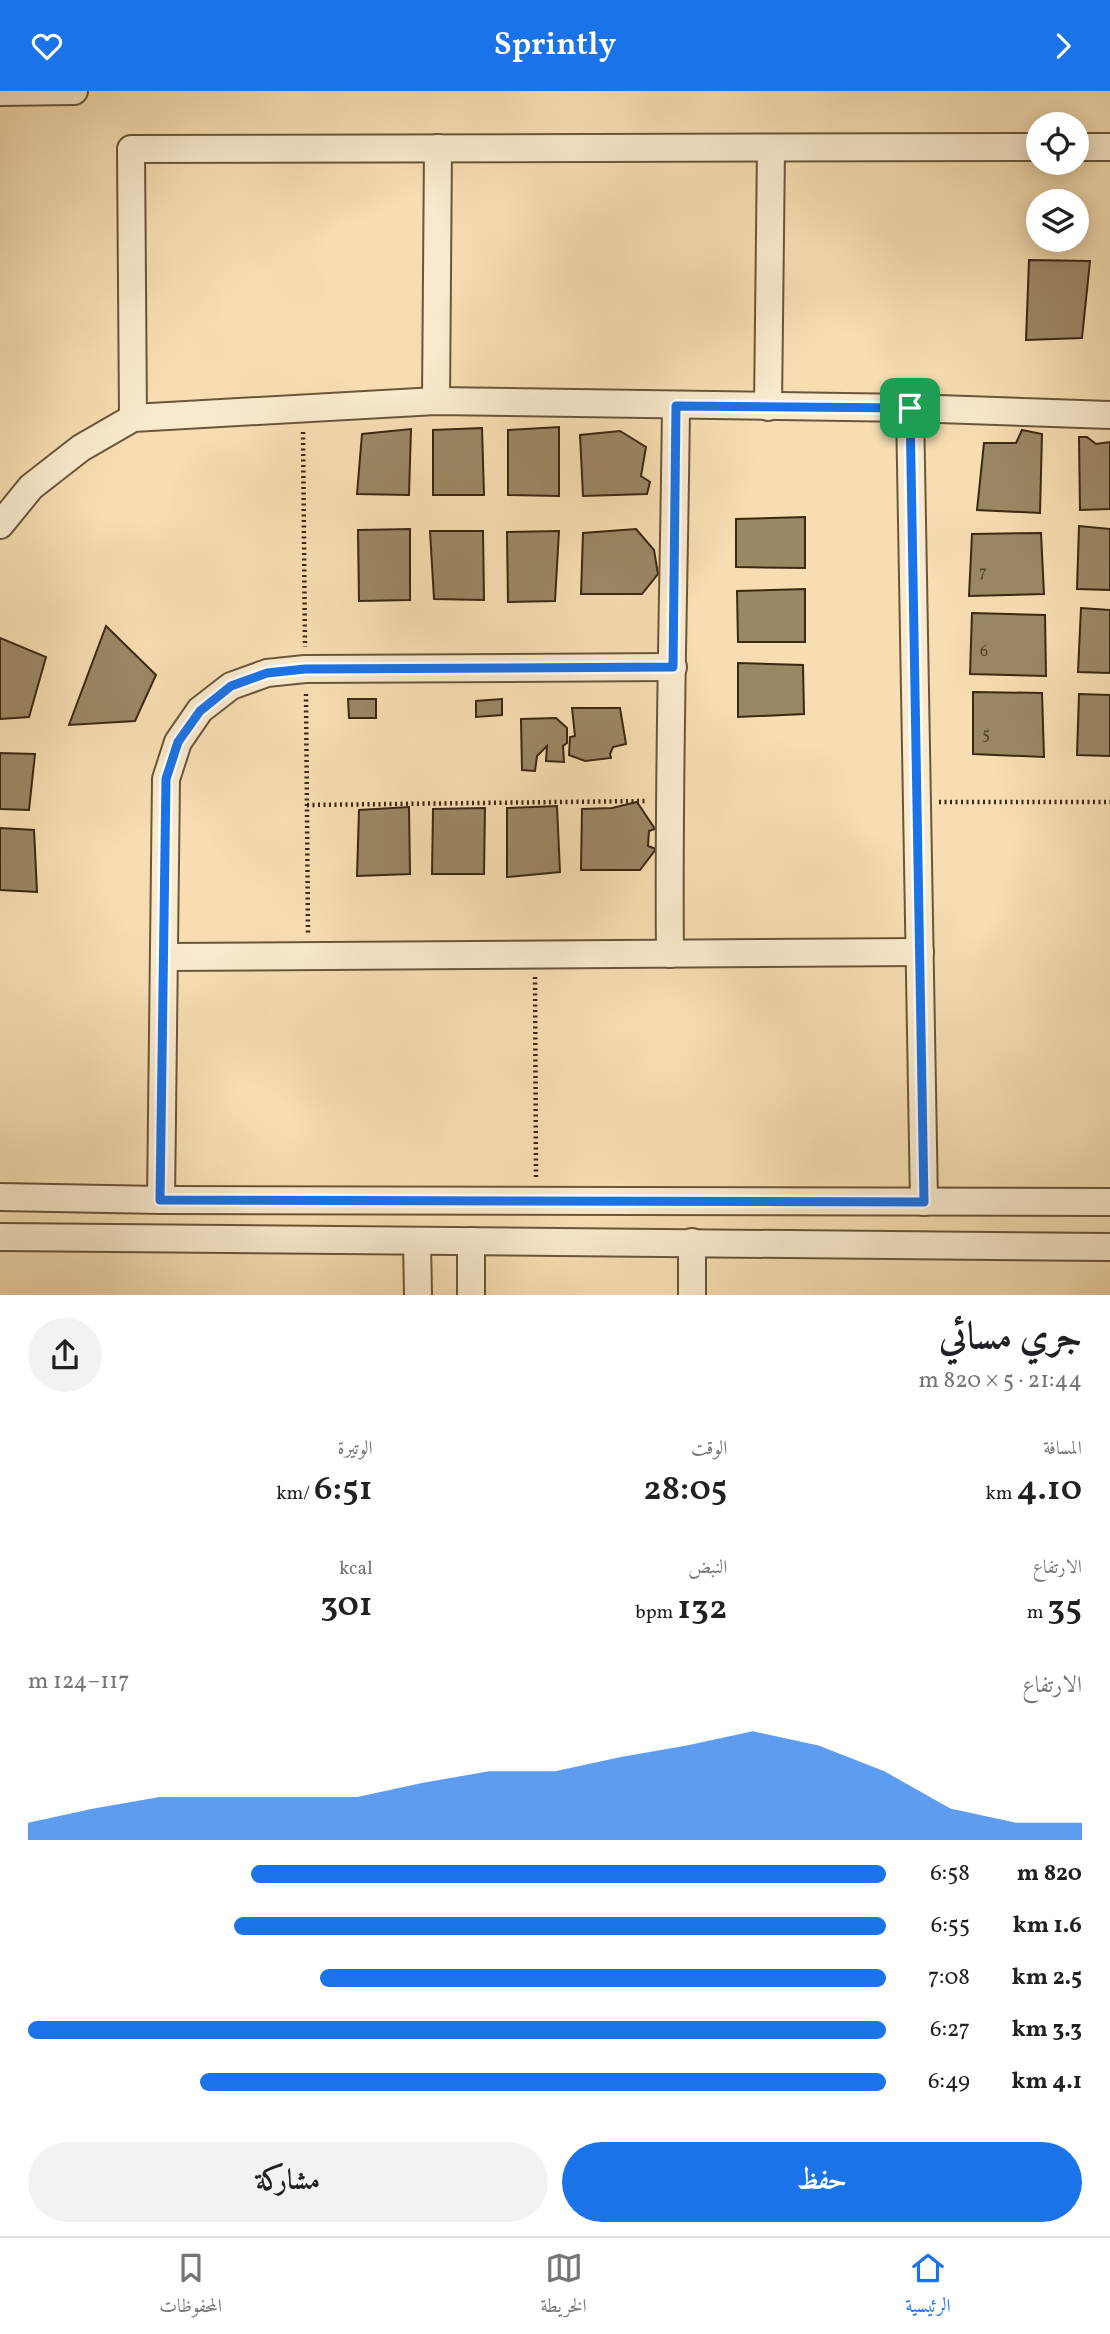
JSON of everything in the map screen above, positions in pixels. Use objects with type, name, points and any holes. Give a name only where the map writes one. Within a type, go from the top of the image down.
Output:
[{"type":"street","points":[[0,92],[74,91]]},
{"type":"street","points":[[134,418],[131,149],[1026,147]]},
{"type":"street","points":[[1089,147],[1110,147]]},
{"type":"street","points":[[436,401],[439,148]]},
{"type":"street","points":[[768,407],[771,148]]},
{"type":"street","points":[[0,525],[32,487],[81,448],[134,418],[436,401],[910,408],[1110,415]]},
{"type":"street","points":[[670,954],[668,799],[673,667],[676,406]]},
{"type":"street","points":[[910,408],[924,1202]]},
{"type":"street","points":[[160,1200],[166,779],[178,742],[200,711],[231,686],[267,673],[305,669],[673,667]]},
{"type":"street","points":[[163,957],[919,952]]},
{"type":"street","points":[[0,1197],[160,1200],[1110,1202]]},
{"type":"street","points":[[0,1237],[1110,1247]]},
{"type":"street","points":[[471,1241],[471,1294]]},
{"type":"street","points":[[418,1242],[418,1294]]},
{"type":"street","points":[[692,1243],[692,1294]]},
{"type":"path","points":[[307,805],[668,799]]},
{"type":"path","points":[[917,802],[1110,802]]},
{"type":"path","points":[[535,954],[536,1201]]},
{"type":"building","points":[[1029,260],[1090,261],[1082,338],[1026,340]]},
{"type":"building","points":[[559,427],[559,496],[508,495],[508,430]]},
{"type":"building","points":[[482,428],[484,495],[433,495],[433,430]]},
{"type":"building","points":[[411,429],[409,495],[357,494],[362,434]]},
{"type":"building","points":[[1022,430],[1042,434],[1040,513],[977,510],[984,443],[1016,443]]},
{"type":"building","points":[[620,431],[646,447],[641,476],[650,482],[647,494],[583,496],[580,435]]},
{"type":"building","points":[[1079,437],[1087,437],[1096,444],[1110,442],[1110,509],[1080,510]]},
{"type":"building","points":[[805,517],[805,568],[736,567],[736,519]]},
{"type":"building","points":[[1079,526],[1110,529],[1110,590],[1077,589]]},
{"type":"building","points":[[410,529],[410,600],[359,601],[358,530]]},
{"type":"building","points":[[636,529],[654,550],[658,574],[642,594],[581,594],[583,533]]},
{"type":"building","points":[[430,531],[483,531],[484,600],[434,599]]},
{"type":"building","points":[[559,531],[555,601],[508,602],[507,532]]},
{"type":"building","points":[[1041,533],[1044,594],[969,596],[972,534]]},
{"type":"building","points":[[805,589],[805,642],[738,642],[737,591]]},
{"type":"building","points":[[1081,608],[1110,610],[1110,673],[1078,672]]},
{"type":"building","points":[[972,613],[1045,615],[1046,676],[970,674]]},
{"type":"building","points":[[106,626],[156,675],[135,721],[69,725]]},
{"type":"building","points":[[0,638],[46,657],[29,717],[0,719]]},
{"type":"building","points":[[738,663],[803,665],[804,714],[738,717]]},
{"type":"building","points":[[973,692],[1042,693],[1044,757],[973,754]]},
{"type":"building","points":[[1079,694],[1110,695],[1110,756],[1077,755]]},
{"type":"building","points":[[348,699],[376,699],[376,718],[349,718]]},
{"type":"building","points":[[502,699],[502,715],[476,717],[476,701]]},
{"type":"building","points":[[572,708],[620,708],[626,744],[613,747],[611,758],[585,761],[569,755],[570,737],[575,736]]},
{"type":"building","points":[[556,718],[567,728],[567,743],[563,746],[564,762],[546,761],[547,746],[537,756],[535,771],[522,770],[521,719]]},
{"type":"building","points":[[0,753],[35,754],[29,810],[0,809]]},
{"type":"building","points":[[637,802],[655,829],[649,831],[648,846],[656,849],[640,870],[581,870],[582,809],[612,808]]},
{"type":"building","points":[[557,806],[560,872],[507,877],[507,808]]},
{"type":"building","points":[[409,807],[410,874],[357,876],[359,810]]},
{"type":"building","points":[[485,808],[484,874],[432,874],[433,809]]},
{"type":"building","points":[[0,828],[34,830],[37,892],[0,890]]},
{"type":"route","points":[[676,406],[910,408],[924,1202],[160,1200],[166,779],[178,742],[200,711],[231,686],[267,673],[305,669],[673,667],[676,406]]}]
